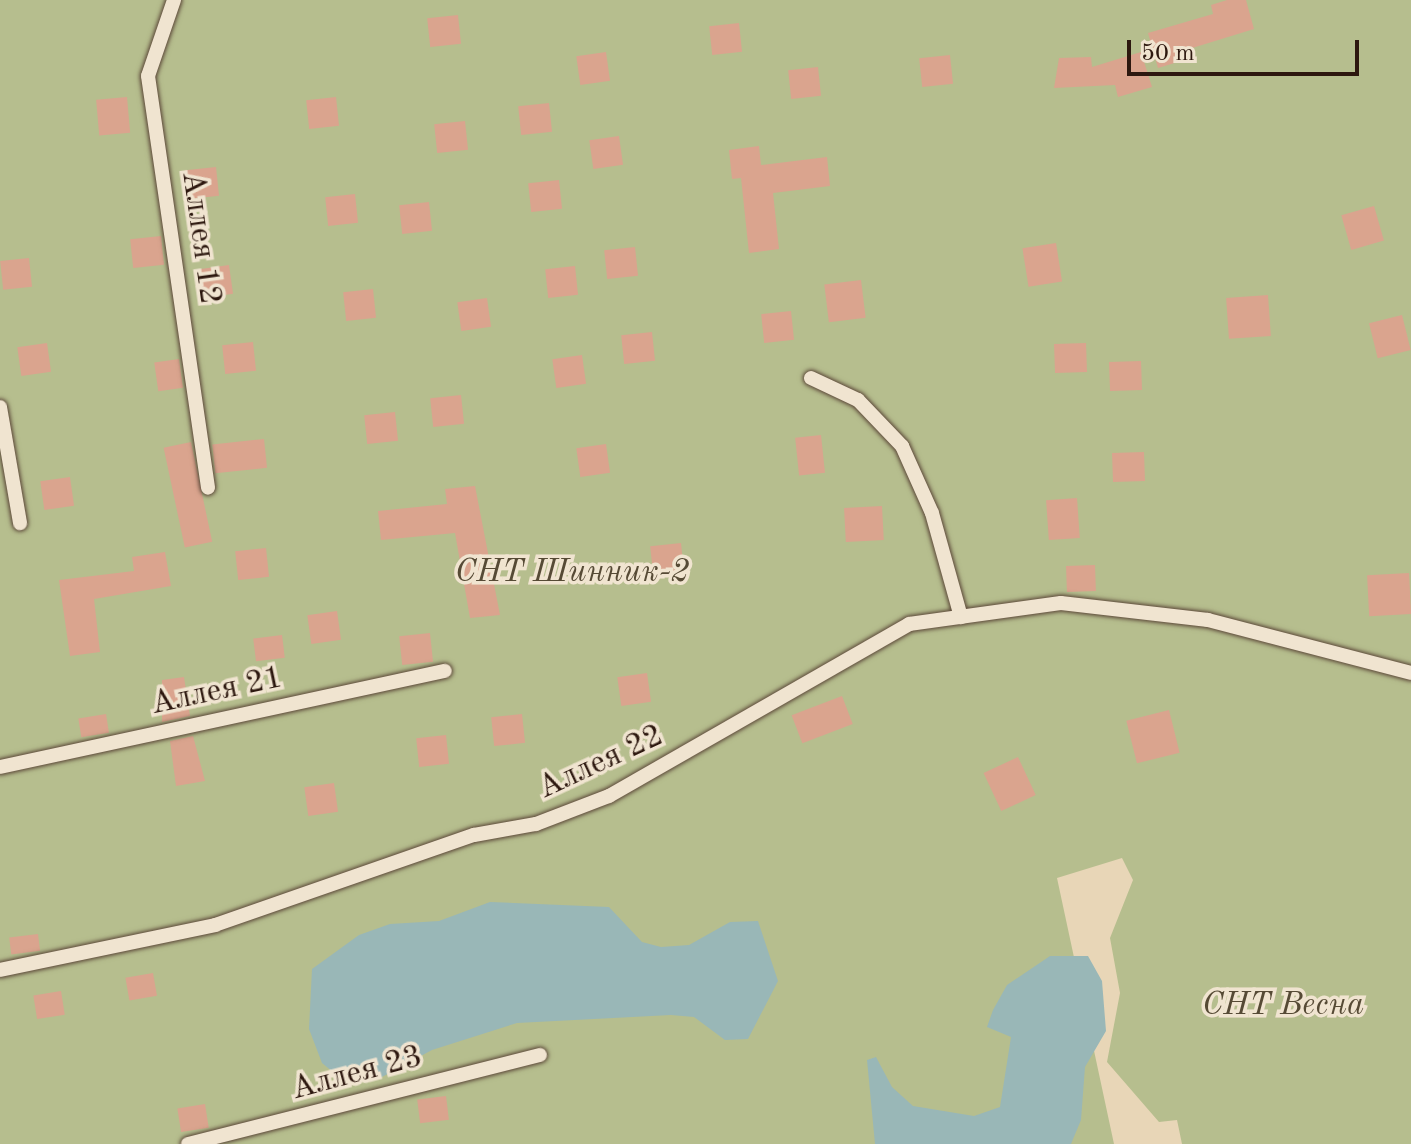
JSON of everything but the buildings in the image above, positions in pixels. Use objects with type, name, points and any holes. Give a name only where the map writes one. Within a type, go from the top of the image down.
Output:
[{"type":"lane","name":"Аллея 12","points":[[174,0],[148,76],[208,488]]},
{"type":"lane","points":[[811,378],[858,400],[902,446],[932,513],[961,617]]},
{"type":"lane","points":[[0,407],[20,523]]},
{"type":"lane","name":"Аллея 22","points":[[0,970],[215,925],[474,835],[536,824],[679,761],[699,742],[909,624],[1061,603],[1208,620],[1411,673]]},
{"type":"lane","name":"Аллея 21","points":[[0,767],[445,671]]},
{"type":"lane","name":"Аллея 23","points":[[188,1144],[540,1055]]},
{"type":"green space","name":"СНТ Шинник-2","points":[[0,0],[1411,0],[1411,1144],[1182,1144],[1177,1120],[1159,1122],[1107,1062],[1120,993],[1110,938],[1133,880],[1122,858],[1057,878],[1114,1144],[0,1144]]},
{"type":"water","points":[[490,902],[609,907],[642,942],[661,947],[689,945],[730,922],[758,921],[778,981],[748,1039],[725,1040],[694,1017],[671,1015],[517,1023],[432,1050],[380,1078],[345,1082],[322,1063],[309,1029],[312,969],[359,935],[390,924],[439,921]]},
{"type":"water","points":[[1050,956],[1088,956],[1102,981],[1106,1031],[1085,1067],[1081,1120],[1071,1144],[875,1144],[867,1060],[876,1057],[892,1087],[913,1106],[974,1116],[1000,1107],[1011,1037],[987,1027],[1007,985]]},
{"type":"park label","name":"СНТ Весна","points":[[1283,1006]]}]
